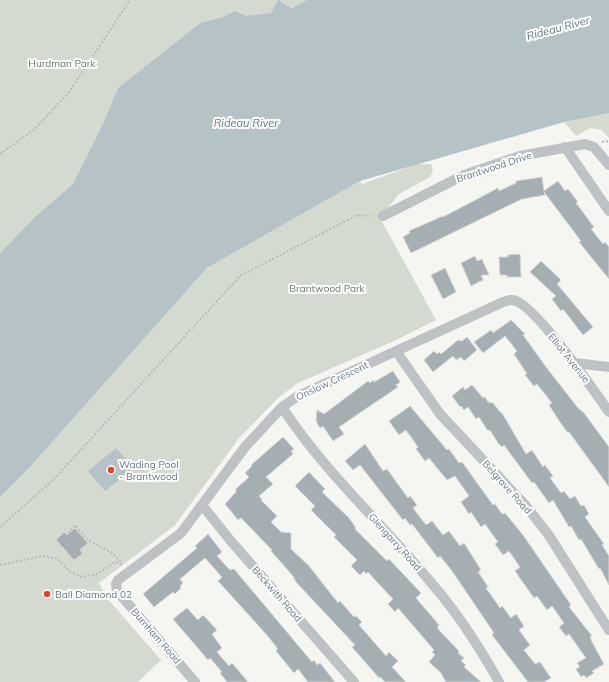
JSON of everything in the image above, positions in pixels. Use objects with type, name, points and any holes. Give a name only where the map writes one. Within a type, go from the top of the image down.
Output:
[{"type":"street","name":"Brantwood Drive","points":[[383,216],[464,175],[520,156],[579,145],[592,146],[599,151],[609,165]]},
{"type":"street","points":[[565,147],[609,211]]},
{"type":"street","name":"Onslow Crescent","points":[[117,591],[116,584],[118,580],[180,533],[244,447],[282,407],[298,396],[501,303],[512,300],[525,306]]},
{"type":"street","name":"Elliot Avenue","points":[[525,306],[575,363],[609,411]]},
{"type":"street","name":"Belgrave Road","points":[[396,351],[440,414],[526,506],[548,534],[609,630]]},
{"type":"street","points":[[575,363],[609,367]]},
{"type":"street","name":"Glengarry Road","points":[[282,407],[322,460],[433,585],[474,638],[500,682]]},
{"type":"street","name":"Beckwith Road","points":[[202,505],[235,546],[354,682]]},
{"type":"street","name":"Burnham Road","points":[[117,591],[195,682]]},
{"type":"path","points":[[0,154],[35,129],[69,92],[130,0]]},
{"type":"path","points":[[0,527],[55,478],[240,276],[357,215],[383,216]]},
{"type":"path","points":[[68,533],[75,526],[88,540],[112,553],[122,563],[128,572]]},
{"type":"path","points":[[0,565],[43,556],[58,559],[70,572],[82,577],[98,574],[115,562],[122,563]]},
{"type":"green space","name":"Hurdman Park","points":[[0,0],[307,0],[269,14],[247,16],[235,11],[222,17],[200,23],[118,88],[105,119],[73,184],[37,215],[0,253]]},
{"type":"green space","points":[[609,113],[609,138],[602,130],[590,128],[576,136],[564,122]]},
{"type":"green space","name":"Brantwood Park","points":[[417,164],[431,164],[433,171],[430,177],[399,194],[380,218],[436,320],[394,341],[298,383],[279,397],[240,437],[175,525],[99,583],[106,597],[161,660],[138,682],[0,682],[0,497],[30,467],[207,268],[360,181],[362,184]]},
{"type":"water","name":"Rideau River","points":[[278,0],[291,8],[307,0],[609,0],[609,113],[564,122],[360,181],[207,268],[30,467],[0,497],[0,253],[37,215],[73,184],[105,119],[118,88],[200,23],[222,17],[235,11],[247,16],[271,13]]},
{"type":"water","name":"Wading Pool - Brantwood","points":[[116,448],[134,468],[105,491],[88,471]]},
{"type":"building","points":[[542,177],[544,191],[558,181],[565,191],[568,189],[578,202],[576,203],[594,227],[591,229],[603,244],[605,242],[609,247],[609,279],[579,242],[581,241],[544,192],[545,195],[522,199],[411,253],[403,237],[410,233],[409,231],[443,217],[498,188],[499,191],[516,183],[516,181]]},
{"type":"building","points":[[520,254],[521,277],[507,277],[507,275],[500,275],[499,257],[508,257],[508,255]]},
{"type":"building","points":[[475,256],[477,261],[482,259],[489,275],[481,275],[483,280],[471,286],[461,263]]},
{"type":"building","points":[[541,261],[561,280],[557,284],[593,327],[583,335],[563,309],[561,311],[552,299],[556,296],[530,272]]},
{"type":"building","points":[[445,268],[456,292],[443,299],[431,275]]},
{"type":"building","points":[[511,320],[525,334],[523,335],[546,367],[578,408],[584,413],[609,447],[609,487],[560,422],[549,405],[552,403],[537,384],[534,386],[525,375],[527,374],[514,354],[517,351],[505,336],[483,353],[474,342],[491,330],[493,333]]},
{"type":"building","points":[[467,337],[477,350],[464,361],[461,357],[456,360],[453,356],[433,372],[424,360],[434,351],[437,354],[439,352],[441,354],[458,340],[462,341]]},
{"type":"building","points":[[393,371],[400,382],[396,385],[398,387],[339,427],[344,434],[333,441],[323,426],[320,428],[316,421],[317,410],[324,414],[368,381],[370,383],[373,380],[374,382]]},
{"type":"building","points":[[472,385],[483,398],[485,397],[488,402],[493,403],[502,413],[526,454],[532,450],[543,467],[545,465],[553,476],[550,478],[561,493],[564,491],[570,499],[575,496],[581,506],[584,505],[589,514],[585,517],[604,544],[602,545],[609,556],[609,585],[581,539],[579,540],[571,526],[569,527],[553,500],[549,503],[504,445],[502,447],[490,430],[488,431],[479,417],[476,419],[468,407],[464,410],[461,406],[460,407],[452,396],[463,387],[465,390]]},
{"type":"building","points":[[410,406],[447,450],[449,449],[459,463],[462,462],[493,505],[495,504],[502,514],[505,513],[523,535],[571,605],[569,607],[592,636],[590,637],[592,642],[604,664],[592,671],[594,673],[586,678],[584,675],[581,677],[576,669],[580,667],[577,663],[586,658],[569,634],[566,636],[559,627],[564,623],[552,606],[547,610],[537,596],[534,598],[515,571],[520,567],[509,551],[503,555],[495,544],[498,542],[485,524],[481,527],[471,512],[469,514],[461,502],[469,496],[455,476],[447,480],[429,458],[425,461],[416,449],[418,447],[406,430],[399,435],[389,421]]},
{"type":"building","points":[[283,437],[294,449],[291,451],[293,454],[266,477],[273,484],[259,496],[277,516],[271,522],[281,532],[291,533],[291,549],[309,566],[338,603],[340,601],[354,617],[356,616],[362,622],[359,625],[386,656],[389,652],[398,661],[392,667],[406,682],[385,682],[380,677],[379,678],[352,647],[355,645],[296,582],[293,576],[271,551],[272,550],[241,518],[238,520],[225,504],[236,492],[236,489],[249,477],[245,473],[252,466],[251,465]]},
{"type":"building","points":[[365,444],[383,471],[387,469],[408,498],[410,496],[417,505],[413,508],[426,525],[432,521],[443,535],[449,531],[460,546],[464,543],[481,570],[478,572],[488,587],[486,588],[500,608],[502,606],[511,618],[516,614],[524,626],[519,630],[530,645],[524,650],[535,664],[540,662],[551,678],[544,682],[528,682],[492,635],[494,633],[452,571],[440,556],[438,558],[412,524],[410,525],[405,518],[403,520],[360,465],[353,470],[345,461]]},
{"type":"building","points":[[309,472],[325,489],[322,492],[349,518],[356,528],[355,529],[387,561],[389,559],[421,593],[416,598],[439,625],[437,628],[464,658],[461,661],[466,665],[464,667],[481,682],[446,682],[441,673],[429,662],[435,655],[432,652],[434,650],[398,608],[395,612],[388,604],[393,599],[368,572],[366,574],[364,571],[360,575],[351,566],[357,560],[334,537],[336,535],[311,510],[315,506],[295,486]]},
{"type":"building","points":[[75,528],[88,543],[80,550],[83,554],[74,560],[56,540],[64,532],[67,535]]},
{"type":"building","points":[[208,534],[222,552],[217,556],[230,570],[234,569],[312,662],[314,660],[317,665],[320,663],[335,682],[308,682],[298,669],[294,673],[276,651],[278,649],[266,634],[218,581],[222,577],[205,558],[180,579],[183,583],[180,586],[181,588],[175,594],[173,592],[154,607],[143,594],[197,548],[195,546]]},
{"type":"building","points":[[187,608],[198,620],[203,615],[217,630],[212,634],[222,648],[217,652],[229,666],[232,663],[248,682],[227,682],[220,673],[222,672],[210,658],[208,660],[173,619]]},
{"type":"place","name":"Wading Pool - Brantwood","points":[[111,470]]},
{"type":"place","name":"Ball Diamond 02","points":[[47,594]]}]
